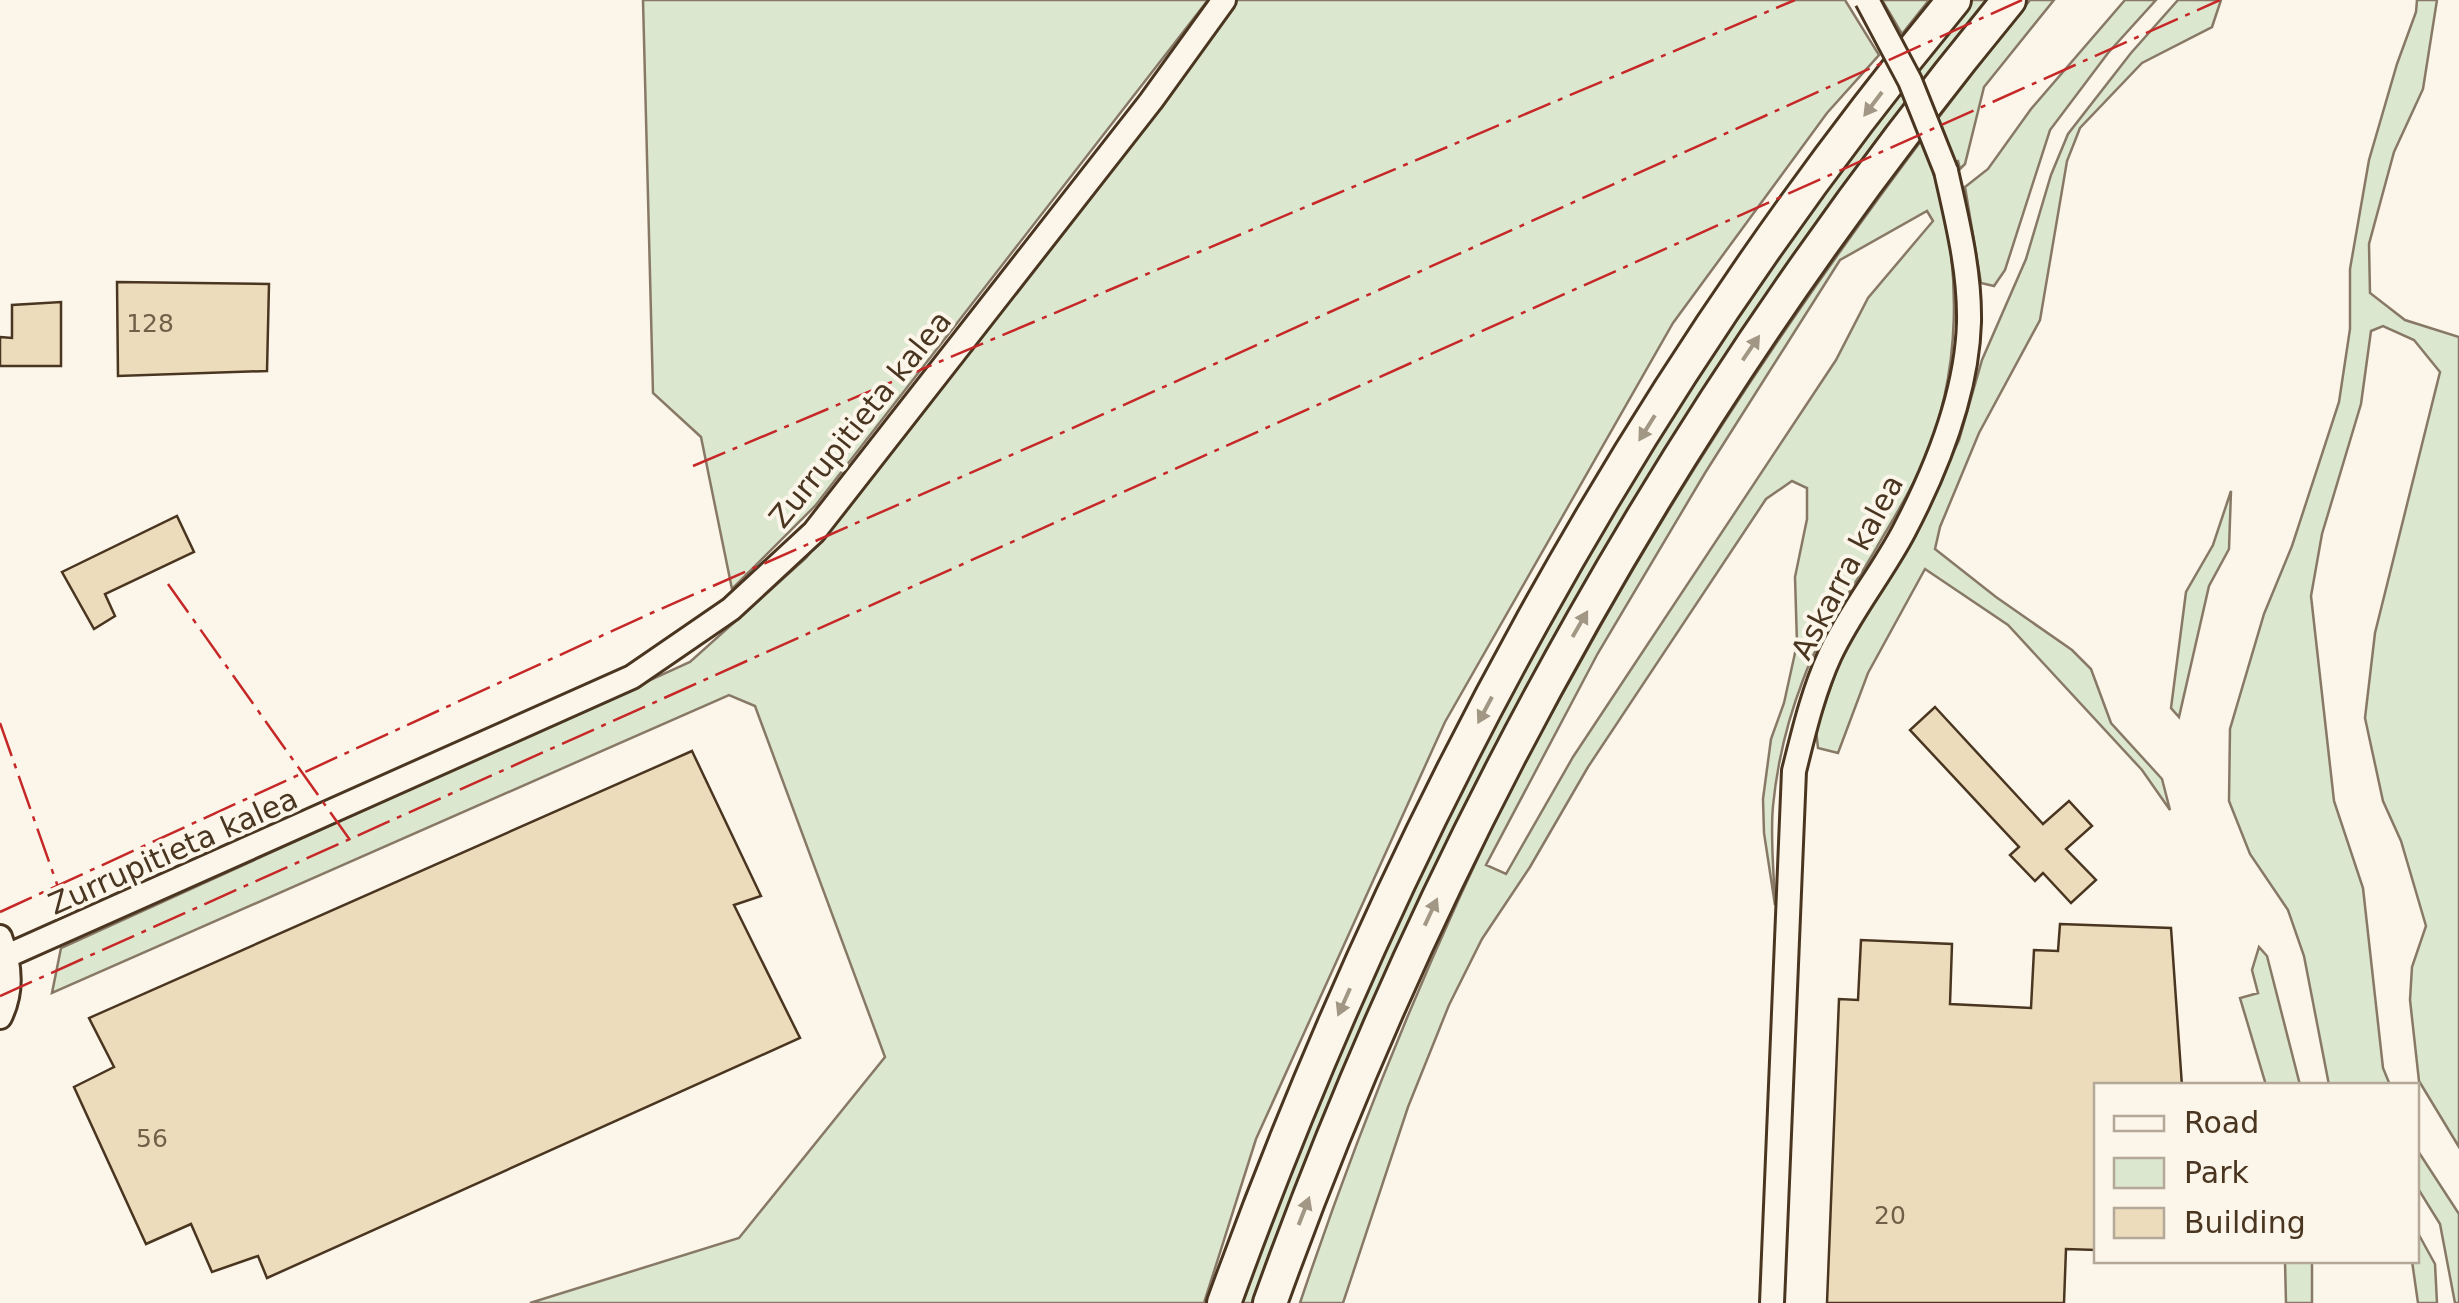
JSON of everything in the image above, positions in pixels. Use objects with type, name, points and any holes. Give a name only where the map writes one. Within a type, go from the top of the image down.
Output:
[{"type":"highway","points":[[1224,1303],[1319,1056],[1391,896],[1540,608],[1646,428],[1778,231],[1954,0]]},
{"type":"highway","points":[[1270,1303],[1356,1079],[1422,931],[1497,776],[1573,636],[1684,448],[1811,260],[1929,98],[2010,0]]},
{"type":"street","name":"Zurrupitieta kalea","points":[[4,947],[632,676],[730,609],[814,532],[1151,101],[1224,0]]},
{"type":"street","name":"Askarra kalea","points":[[1772,1303],[1794,771],[1811,702],[1831,652],[1904,530],[1948,435],[1969,322],[1962,244],[1946,172],[1910,81],[1868,0]]},
{"type":"street","points":[[0,1016],[9,983],[4,947]]},
{"type":"green space","points":[[643,0],[1208,0],[815,506],[732,589],[701,437],[653,393]]},
{"type":"green space","points":[[1237,0],[1845,0],[1879,55],[1827,113],[1673,323],[1445,722],[1256,1139],[1204,1303],[530,1303],[739,1238],[885,1057],[755,706],[729,695],[52,993],[61,948],[690,662],[806,558]]},
{"type":"green space","points":[[1882,0],[1929,0],[1902,34]]},
{"type":"green space","points":[[1967,0],[1989,0],[1528,691],[1447,844],[1356,1049],[1256,1303],[1239,1303],[1340,1039],[1511,686],[1624,492],[1737,313],[1832,178]]},
{"type":"green space","points":[[2030,0],[2054,0],[1984,87],[1965,164],[1960,169],[1958,161],[1934,169],[1950,243],[1953,281],[1954,320],[1945,395],[1916,477],[1827,629],[1798,695],[1780,758],[1773,806],[1775,905],[1763,799],[1771,739],[1784,703],[1797,644],[1795,577],[1807,519],[1807,488],[1792,481],[1766,499],[1588,767],[1530,867],[1482,939],[1449,1005],[1408,1107],[1343,1303],[1300,1303],[1346,1171],[1424,977],[1537,739],[1682,488],[1736,404],[1849,239]],"holes":[[[1927,211],[1933,221],[1868,298],[1836,360],[1573,757],[1506,874],[1486,865],[1598,653],[1705,473],[1840,260]]]},
{"type":"green space","points":[[2125,0],[2156,0],[2108,53],[2050,130],[2005,270],[1994,286],[1981,283],[1965,187],[1988,169],[2031,109]]},
{"type":"green space","points":[[2178,0],[2221,0],[2212,27],[2142,63],[2080,128],[2067,161],[2040,320],[1979,433],[1940,527],[1935,549],[2072,650],[2091,669],[2111,723],[2162,779],[2170,810],[2142,770],[2008,625],[1925,569],[1868,673],[1838,753],[1818,748],[1816,730],[1842,654],[1914,538],[1959,440],[1982,360],[2026,259],[2051,175],[2068,134]]},
{"type":"green space","points":[[2417,0],[2437,0],[2423,89],[2394,152],[2369,244],[2370,293],[2405,320],[2459,337],[2459,1147],[2419,1081],[2410,1000],[2412,967],[2426,926],[2401,841],[2383,801],[2365,718],[2375,633],[2440,372],[2414,340],[2383,326],[2371,331],[2361,404],[2322,534],[2311,596],[2334,801],[2363,888],[2383,1068],[2389,1083],[2329,1083],[2304,956],[2288,910],[2250,854],[2229,801],[2230,729],[2264,614],[2292,546],[2339,402],[2350,329],[2350,269],[2369,160]]},
{"type":"green space","points":[[2231,491],[2229,549],[2209,586],[2179,717],[2171,708],[2186,592],[2213,545]]},
{"type":"green space","points":[[2259,947],[2267,956],[2299,1083],[2265,1083],[2240,998],[2258,993],[2252,970]]},
{"type":"green space","points":[[2419,1153],[2459,1214],[2459,1303],[2455,1303],[2440,1224],[2419,1190]]},
{"type":"green space","points":[[2419,1235],[2435,1264],[2437,1303],[2418,1303],[2412,1263],[2419,1263]]},
{"type":"green space","points":[[2285,1263],[2312,1263],[2312,1303],[2286,1303]]},
{"type":"building","points":[[117,282],[269,284],[267,371],[118,376]]},
{"type":"building","points":[[61,302],[61,366],[0,366],[0,337],[12,338],[12,305]]},
{"type":"building","points":[[177,516],[194,552],[105,594],[115,616],[94,629],[62,572]]},
{"type":"building","points":[[1935,707],[2043,824],[2069,801],[2092,826],[2066,849],[2096,880],[2071,903],[2043,873],[2035,881],[2010,855],[2019,847],[1910,730]]},
{"type":"building","points":[[692,751],[761,896],[734,905],[800,1038],[267,1278],[258,1256],[212,1272],[191,1224],[146,1244],[74,1087],[114,1067],[89,1018]]},
{"type":"building","points":[[2060,924],[2171,928],[2182,1083],[2094,1083],[2094,1250],[2066,1249],[2064,1303],[1827,1303],[1839,999],[1858,1000],[1861,940],[1952,944],[1950,1004],[2031,1008],[2034,950],[2058,951]]},
{"type":"power","points":[[693,466],[1795,0]]},
{"type":"power","points":[[0,912],[647,615],[1066,431],[2022,0]]},
{"type":"power","points":[[0,996],[2220,0]]},
{"type":"power","points":[[168,584],[350,840]]},
{"type":"power","points":[[0,723],[58,887]]}]
